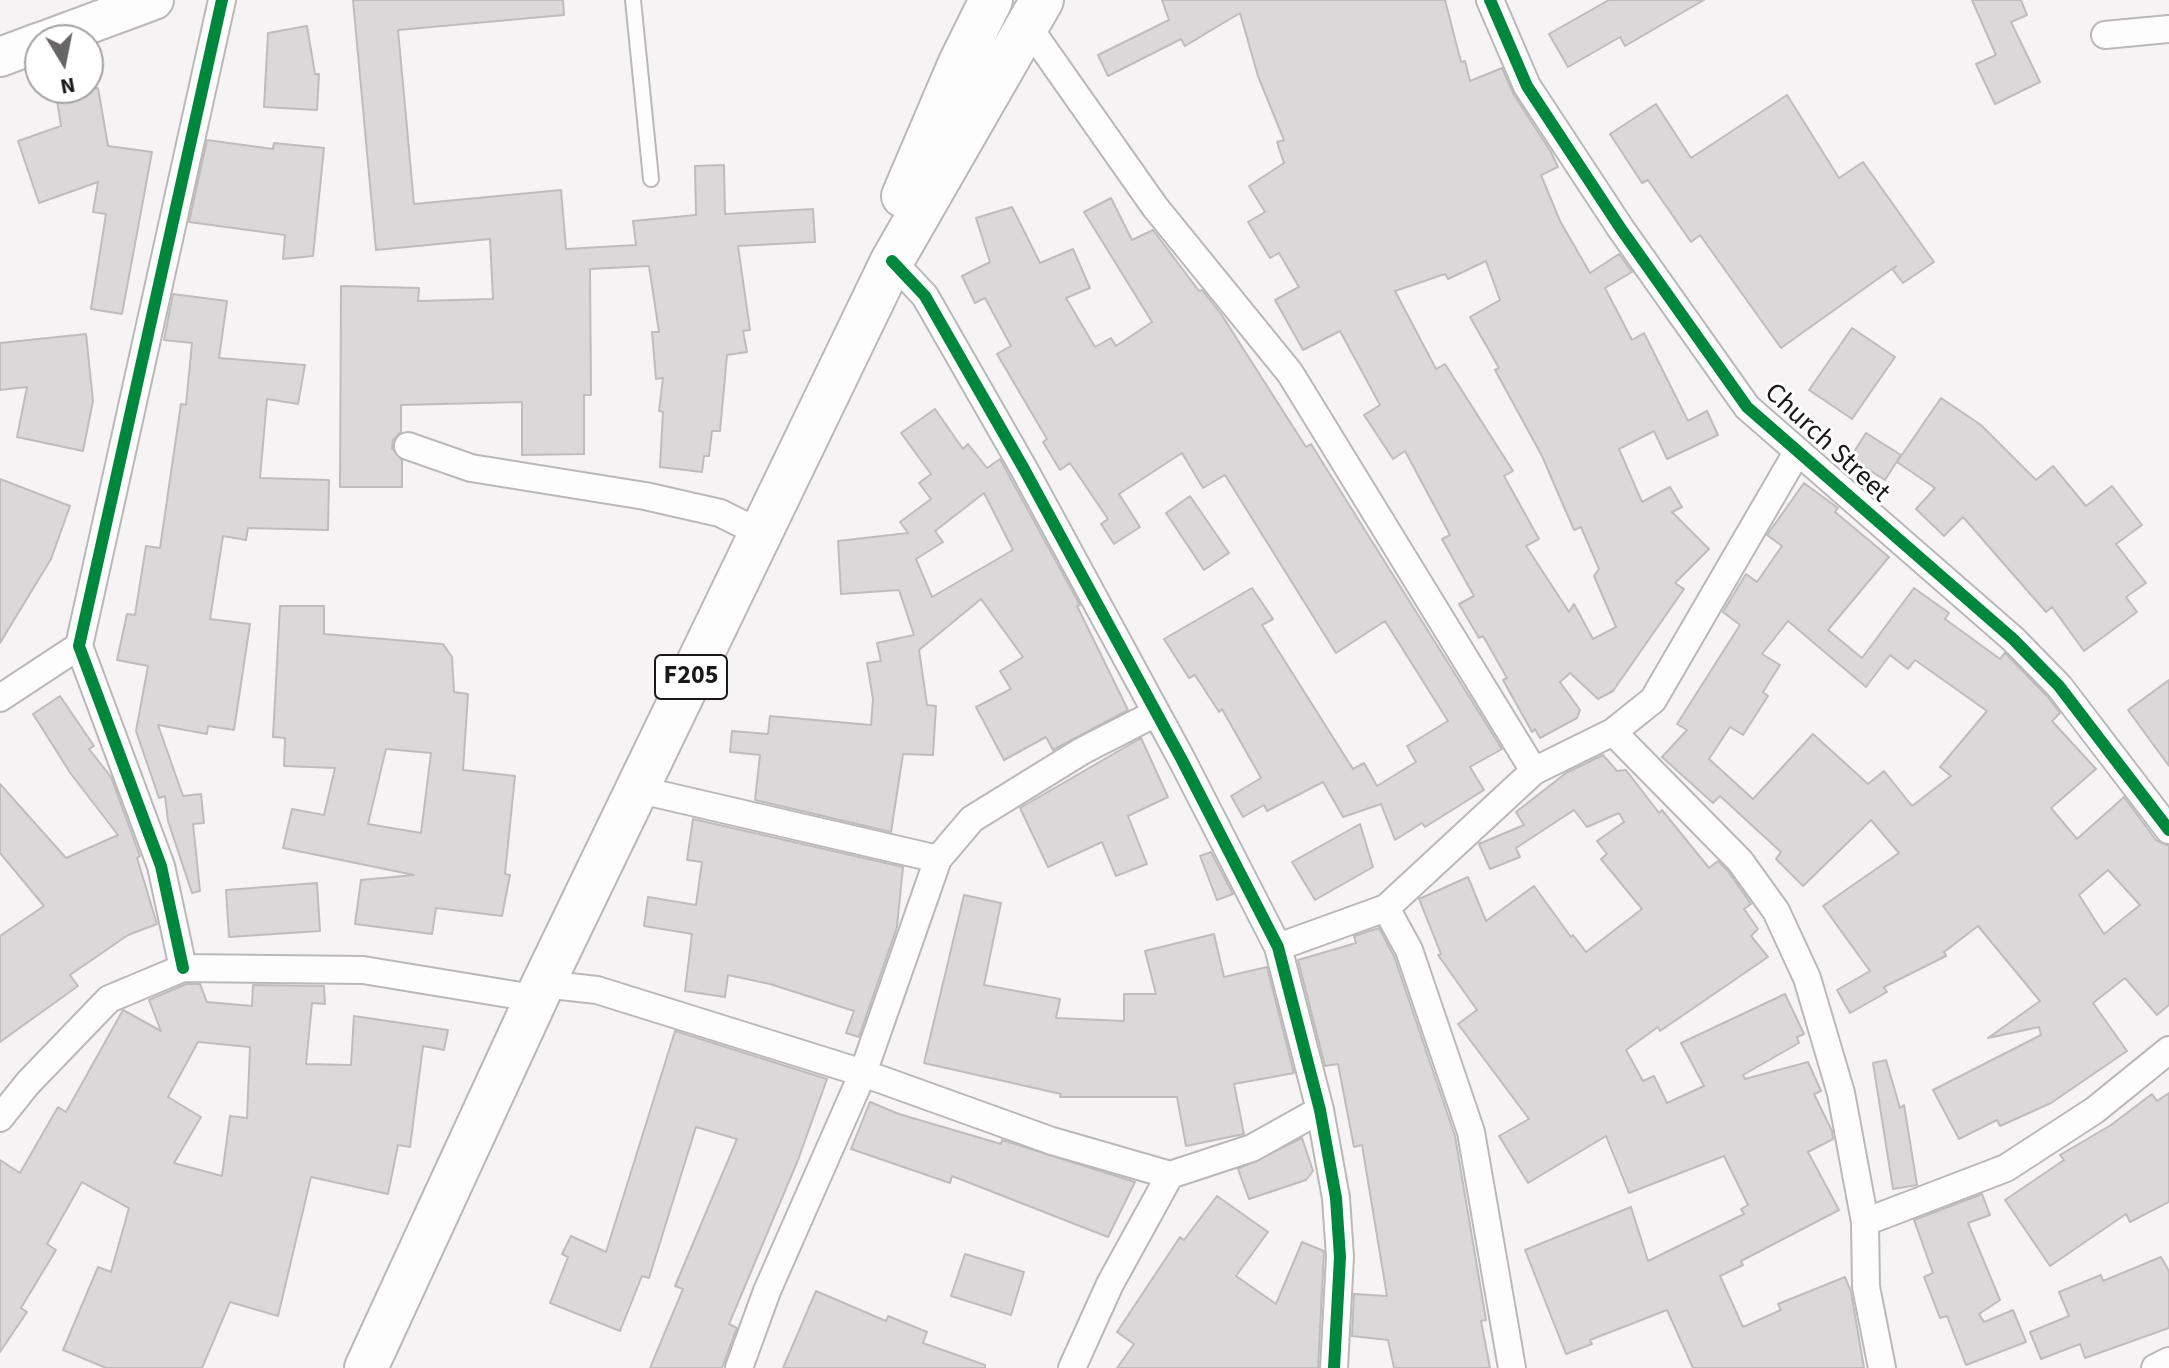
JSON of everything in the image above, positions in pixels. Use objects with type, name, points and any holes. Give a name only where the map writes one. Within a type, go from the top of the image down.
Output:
[{"type":"main road","points":[[89,24],[154,0]]},
{"type":"main road","name":"F205","points":[[366,1368],[412,1255],[991,0]]},
{"type":"main road","name":"F205","points":[[535,991],[892,261],[1034,12]]},
{"type":"main road","points":[[0,57],[24,48]]},
{"type":"main road","name":"F205","points":[[351,1368],[412,1255]]},
{"type":"street","points":[[183,968],[161,866],[79,646],[222,0]]},
{"type":"street","name":"Church Street","points":[[1490,0],[1527,86],[1621,229],[1747,407],[1796,454],[2022,649],[2059,686],[2169,830]]},
{"type":"street","points":[[1034,12],[1155,207],[1290,373],[1534,771]]},
{"type":"street","points":[[2105,35],[2169,29]]},
{"type":"street","points":[[892,261],[925,296],[1156,713],[1278,947],[1320,1110],[1336,1198],[1340,1257],[1334,1368]]},
{"type":"street","points":[[408,446],[471,468],[645,496],[720,513],[750,528]]},
{"type":"street","points":[[1278,947],[1386,908],[1534,771],[1613,732],[1653,700],[1796,454]]},
{"type":"street","points":[[0,698],[79,646]]},
{"type":"street","points":[[739,1368],[767,1291],[863,1073],[938,859],[972,819],[1082,751],[1156,713]]},
{"type":"street","points":[[1613,732],[1740,861],[1776,911],[1807,978],[1837,1079],[1865,1222],[1866,1287],[1882,1368]]},
{"type":"street","points":[[636,789],[938,859]]},
{"type":"street","points":[[1386,908],[1409,950],[1471,1132],[1512,1368]]},
{"type":"street","points":[[0,1118],[109,999],[183,968],[363,970],[535,991],[597,990],[863,1073],[1052,1141],[1170,1175],[1252,1148],[1320,1110]]},
{"type":"street","points":[[1865,1222],[2006,1168],[2095,1110],[2169,1050]]},
{"type":"street","points":[[1072,1368],[1110,1284],[1170,1175]]},
{"type":"street","points":[[2155,1368],[2169,1361]]},
{"type":"lane","points":[[633,0],[651,179]]},
{"type":"building","points":[[353,0],[563,0],[564,15],[398,30],[414,204],[561,190],[566,249],[636,245],[633,221],[696,215],[695,166],[724,165],[725,214],[813,209],[815,242],[738,246],[750,330],[743,331],[747,352],[727,355],[720,431],[712,431],[709,456],[704,456],[702,472],[660,467],[663,412],[659,411],[663,378],[656,379],[652,332],[659,332],[649,266],[590,269],[591,395],[584,395],[584,454],[522,455],[522,402],[401,405],[401,432],[393,440],[392,448],[402,460],[402,487],[340,487],[341,286],[419,288],[418,301],[493,299],[490,239],[376,250]]},
{"type":"building","points":[[1162,0],[1445,0],[1461,62],[1465,61],[1470,81],[1502,68],[1514,95],[1551,152],[1558,167],[1541,175],[1560,221],[1590,273],[1619,254],[1632,272],[1605,288],[1632,340],[1644,333],[1688,421],[1707,411],[1718,435],[1667,459],[1654,431],[1619,449],[1642,502],[1670,487],[1682,507],[1672,512],[1709,549],[1675,583],[1684,589],[1613,691],[1598,699],[1570,673],[1560,682],[1580,710],[1577,718],[1540,738],[1535,729],[1532,732],[1503,680],[1507,678],[1483,636],[1479,638],[1459,604],[1474,596],[1442,539],[1450,535],[1405,451],[1393,459],[1364,415],[1380,405],[1340,331],[1303,350],[1275,300],[1299,287],[1279,253],[1270,258],[1248,222],[1265,212],[1249,186],[1284,163],[1277,142],[1284,140],[1258,76],[1240,13],[1185,46],[1181,39],[1108,76],[1098,55],[1169,20]],"holes":[[[1486,261],[1500,300],[1470,317],[1542,456],[1574,530],[1581,527],[1599,569],[1594,576],[1616,627],[1593,639],[1574,604],[1569,612],[1526,546],[1539,539],[1504,476],[1513,471],[1445,364],[1436,369],[1395,291],[1445,274],[1448,279]]]},
{"type":"building","points":[[1609,0],[1704,0],[1625,46],[1620,37],[1568,67],[1549,34]]},
{"type":"building","points":[[1972,0],[2021,0],[2027,15],[2011,22],[2040,82],[1995,104],[1976,64],[1996,55]]},
{"type":"building","points":[[307,26],[315,74],[319,74],[317,110],[264,107],[268,33]]},
{"type":"building","points":[[1787,95],[1839,178],[1863,162],[1934,262],[1903,283],[1893,270],[1896,266],[1781,348],[1700,235],[1691,242],[1648,180],[1642,183],[1610,134],[1656,104],[1691,158]]},
{"type":"building","points":[[58,104],[101,104],[108,146],[152,152],[122,314],[91,309],[106,214],[93,212],[98,182],[39,203],[18,141],[61,126]]},
{"type":"building","points":[[207,140],[273,149],[274,143],[324,148],[313,256],[283,259],[285,235],[189,222]]},
{"type":"building","points":[[1111,198],[1132,240],[1153,230],[1199,291],[1202,290],[1221,314],[1306,447],[1311,444],[1502,749],[1470,767],[1484,790],[1425,827],[1422,823],[1395,840],[1381,804],[1343,817],[1323,782],[1267,811],[1264,805],[1243,817],[1231,796],[1261,778],[1222,709],[1219,712],[1195,675],[1189,678],[1164,639],[1252,588],[1273,619],[1262,625],[1353,769],[1364,763],[1377,786],[1416,762],[1407,746],[1448,721],[1385,621],[1336,653],[1225,475],[1203,488],[1182,453],[1119,494],[1140,527],[1114,544],[1101,524],[1108,519],[1070,463],[1060,470],[1043,442],[1047,439],[997,354],[1011,346],[985,298],[975,303],[962,276],[990,262],[976,218],[1012,207],[1040,263],[1073,249],[1090,288],[1066,298],[1095,347],[1111,338],[1116,346],[1152,322],[1084,212]]},
{"type":"building","points":[[173,294],[227,301],[219,358],[305,365],[298,404],[267,399],[260,478],[329,480],[328,530],[248,528],[246,540],[223,536],[210,619],[250,624],[234,730],[208,726],[207,734],[158,725],[183,796],[201,794],[204,823],[193,824],[200,891],[192,893],[168,821],[165,796],[159,798],[136,731],[148,666],[117,660],[127,614],[135,615],[146,546],[160,548],[181,404],[186,405],[192,343],[164,340]]},
{"type":"building","points":[[1852,328],[1895,357],[1852,419],[1809,390]]},
{"type":"building","points":[[86,334],[93,401],[83,451],[17,437],[27,387],[0,390],[0,343]]},
{"type":"building","points":[[1941,398],[1981,425],[2036,480],[2053,466],[2086,506],[2112,486],[2142,525],[2116,544],[2146,583],[2126,597],[2137,612],[2084,651],[2052,607],[2046,612],[1963,517],[1944,536],[1916,509],[1935,488],[1897,462]]},
{"type":"building","points":[[935,409],[963,449],[968,444],[987,468],[1000,459],[1080,605],[1077,606],[1128,710],[1053,750],[1046,737],[1004,760],[976,707],[1011,689],[1000,671],[1023,657],[981,599],[919,650],[927,705],[936,706],[933,755],[903,754],[891,832],[755,800],[760,755],[730,752],[732,731],[768,734],[770,716],[871,725],[873,699],[867,663],[881,661],[877,643],[914,635],[899,590],[841,594],[838,541],[908,533],[900,522],[931,499],[919,483],[931,474],[901,433]],"holes":[[[984,493],[1013,550],[932,597],[916,559],[943,542],[935,531]]]},
{"type":"building","points":[[1866,433],[1901,455],[1885,480],[1850,458]]},
{"type":"building","points":[[0,479],[70,506],[51,559],[0,643]]},
{"type":"building","points":[[1804,483],[1838,508],[1835,512],[1889,557],[1828,630],[1862,658],[1914,588],[1949,613],[1945,619],[2000,659],[2005,653],[2060,713],[2052,721],[2096,769],[2051,808],[2077,839],[2124,797],[2156,840],[2169,846],[2169,1005],[2157,1015],[2125,978],[2093,1003],[2127,1051],[2051,1103],[2000,1126],[1997,1120],[1959,1139],[1933,1090],[2041,1035],[2039,1027],[1988,1038],[2040,1001],[1978,926],[1944,952],[1946,956],[1884,987],[1887,992],[1850,1013],[1837,990],[1870,971],[1823,906],[1899,853],[1871,820],[1803,886],[1776,859],[1781,852],[1720,796],[1713,803],[1662,757],[1687,730],[1677,724],[1740,625],[1723,612],[1746,574],[1757,582],[1782,546],[1767,535]],"holes":[[[1788,621],[1866,687],[1890,655],[1908,669],[1915,660],[1987,711],[1940,767],[1951,776],[1912,806],[1884,771],[1868,784],[1813,734],[1753,799],[1709,759],[1730,727],[1743,735],[1768,696],[1763,692],[1780,665],[1762,654]],[[2108,870],[2140,905],[2104,934],[2079,895]]]},
{"type":"building","points":[[1190,496],[1229,553],[1204,570],[1166,513]]},
{"type":"building","points":[[280,606],[324,606],[324,634],[443,644],[452,657],[454,692],[468,694],[463,770],[515,776],[505,874],[510,875],[502,916],[436,908],[432,934],[355,924],[361,880],[414,875],[283,848],[292,809],[324,815],[335,768],[284,766],[285,738],[273,737]],"holes":[[[386,749],[431,753],[421,833],[368,824]]]},
{"type":"building","points":[[2169,680],[2169,766],[2128,710]]},
{"type":"building","points":[[60,696],[94,746],[89,749],[111,777],[140,856],[137,858],[157,924],[128,935],[70,975],[78,986],[0,1042],[0,936],[44,906],[0,853],[0,784],[66,858],[118,835],[71,774],[33,714]]},
{"type":"building","points":[[1141,738],[1168,797],[1128,816],[1147,864],[1116,876],[1102,842],[1048,867],[1020,808]]},
{"type":"building","points":[[1603,755],[1617,771],[1626,770],[1659,813],[1662,810],[1709,868],[1718,861],[1728,871],[1751,904],[1744,909],[1758,929],[1751,936],[1768,957],[1660,1031],[1658,1027],[1626,1050],[1643,1081],[1654,1076],[1667,1103],[1704,1086],[1681,1043],[1785,994],[1804,1034],[1797,1037],[1799,1043],[1743,1075],[1745,1079],[1808,1062],[1821,1091],[1814,1094],[1832,1131],[1833,1139],[1808,1152],[1839,1210],[1741,1261],[1743,1265],[1720,1276],[1743,1327],[1781,1310],[1778,1304],[1845,1277],[1851,1292],[1864,1368],[1693,1368],[1667,1310],[1590,1340],[1592,1344],[1566,1354],[1525,1250],[1631,1207],[1648,1261],[1744,1214],[1741,1209],[1748,1205],[1724,1156],[1629,1193],[1606,1136],[1528,1183],[1499,1136],[1529,1119],[1458,1024],[1477,1010],[1438,955],[1441,954],[1419,899],[1468,877],[1486,921],[1534,886],[1571,937],[1573,935],[1586,952],[1642,909],[1601,859],[1607,854],[1597,841],[1624,822],[1619,813],[1587,827],[1574,810],[1516,848],[1520,857],[1490,869],[1479,844],[1524,825],[1516,812],[1566,773]]},
{"type":"building","points":[[693,819],[903,867],[897,927],[859,1037],[846,1033],[854,1011],[770,984],[728,975],[725,997],[685,991],[692,934],[644,926],[648,897],[696,905],[702,862],[687,860]]},
{"type":"building","points":[[1360,824],[1373,867],[1315,900],[1292,862]]},
{"type":"building","points":[[1211,852],[1233,894],[1217,900],[1200,856]]},
{"type":"building","points":[[317,883],[320,931],[229,937],[226,890]]},
{"type":"building","points":[[964,895],[1001,903],[984,985],[1060,999],[1056,1018],[1124,1021],[1124,994],[1156,994],[1145,951],[1214,934],[1224,977],[1267,967],[1294,1073],[1234,1084],[1244,1134],[1186,1146],[1177,1097],[1060,1097],[1061,1094],[924,1063]]},
{"type":"building","points":[[1379,928],[1394,956],[1455,1136],[1486,1320],[1481,1321],[1490,1368],[1394,1368],[1388,1340],[1352,1336],[1354,1294],[1387,1296],[1362,1145],[1354,1147],[1338,1064],[1325,1066],[1298,960],[1356,943],[1354,936]]},
{"type":"building","points":[[186,984],[200,984],[207,1002],[252,1006],[253,985],[324,986],[325,1004],[312,1003],[306,1064],[351,1065],[354,1016],[448,1030],[444,1050],[423,1046],[410,1147],[398,1145],[388,1194],[311,1177],[278,1316],[230,1302],[202,1368],[106,1368],[63,1350],[98,1267],[111,1272],[129,1208],[82,1182],[47,1244],[56,1250],[21,1308],[27,1312],[0,1352],[0,1160],[20,1173],[58,1107],[66,1112],[123,1010],[161,1031],[149,1000]],"holes":[[[198,1042],[250,1047],[247,1118],[230,1116],[222,1176],[174,1163],[201,1117],[168,1097]]]},
{"type":"building","points":[[675,1031],[827,1079],[798,1160],[729,1324],[737,1328],[722,1368],[650,1368],[683,1289],[675,1286],[737,1139],[696,1127],[649,1278],[642,1276],[620,1331],[550,1303],[568,1257],[562,1254],[571,1236],[606,1252]]},
{"type":"building","points":[[1886,1060],[1900,1108],[1904,1105],[1917,1185],[1893,1189],[1873,1063]]},
{"type":"building","points":[[2169,1093],[2169,1202],[2130,1222],[2126,1214],[2050,1266],[2005,1200],[2064,1160],[2060,1155],[2111,1125],[2152,1094],[2157,1101]]},
{"type":"building","points":[[870,1102],[899,1114],[1001,1144],[1002,1140],[1135,1182],[1108,1237],[952,1176],[950,1183],[851,1149]]},
{"type":"building","points":[[1302,1138],[1313,1171],[1306,1180],[1249,1199],[1238,1169]]},
{"type":"building","points":[[1982,1194],[1990,1215],[1968,1223],[2000,1300],[1979,1314],[1984,1322],[2013,1310],[2026,1342],[1966,1365],[1947,1316],[1940,1318],[1924,1277],[1933,1273],[1914,1220]]},
{"type":"building","points":[[1217,1196],[1268,1232],[1236,1276],[1276,1304],[1302,1242],[1324,1251],[1318,1368],[1117,1368],[1134,1344],[1117,1332],[1180,1237],[1184,1240]]},
{"type":"building","points":[[965,1254],[1024,1272],[1011,1315],[951,1296]]},
{"type":"building","points":[[2161,1257],[2169,1271],[2169,1328],[2085,1358],[2080,1344],[2041,1359],[2030,1332],[2069,1316],[2059,1292],[2101,1275],[2103,1281]]},
{"type":"building","points":[[816,1291],[886,1321],[888,1316],[927,1332],[923,1343],[985,1365],[985,1368],[783,1368]]},
{"type":"cycle path","points":[[183,968],[161,866],[79,646],[222,0]]},
{"type":"cycle path","points":[[1490,0],[1527,86],[1621,229],[1747,407],[2013,639],[2059,686],[2169,830]]},
{"type":"cycle path","points":[[892,261],[925,296],[1024,469],[1182,760],[1278,947],[1320,1110],[1336,1198],[1340,1257],[1334,1368]]}]
